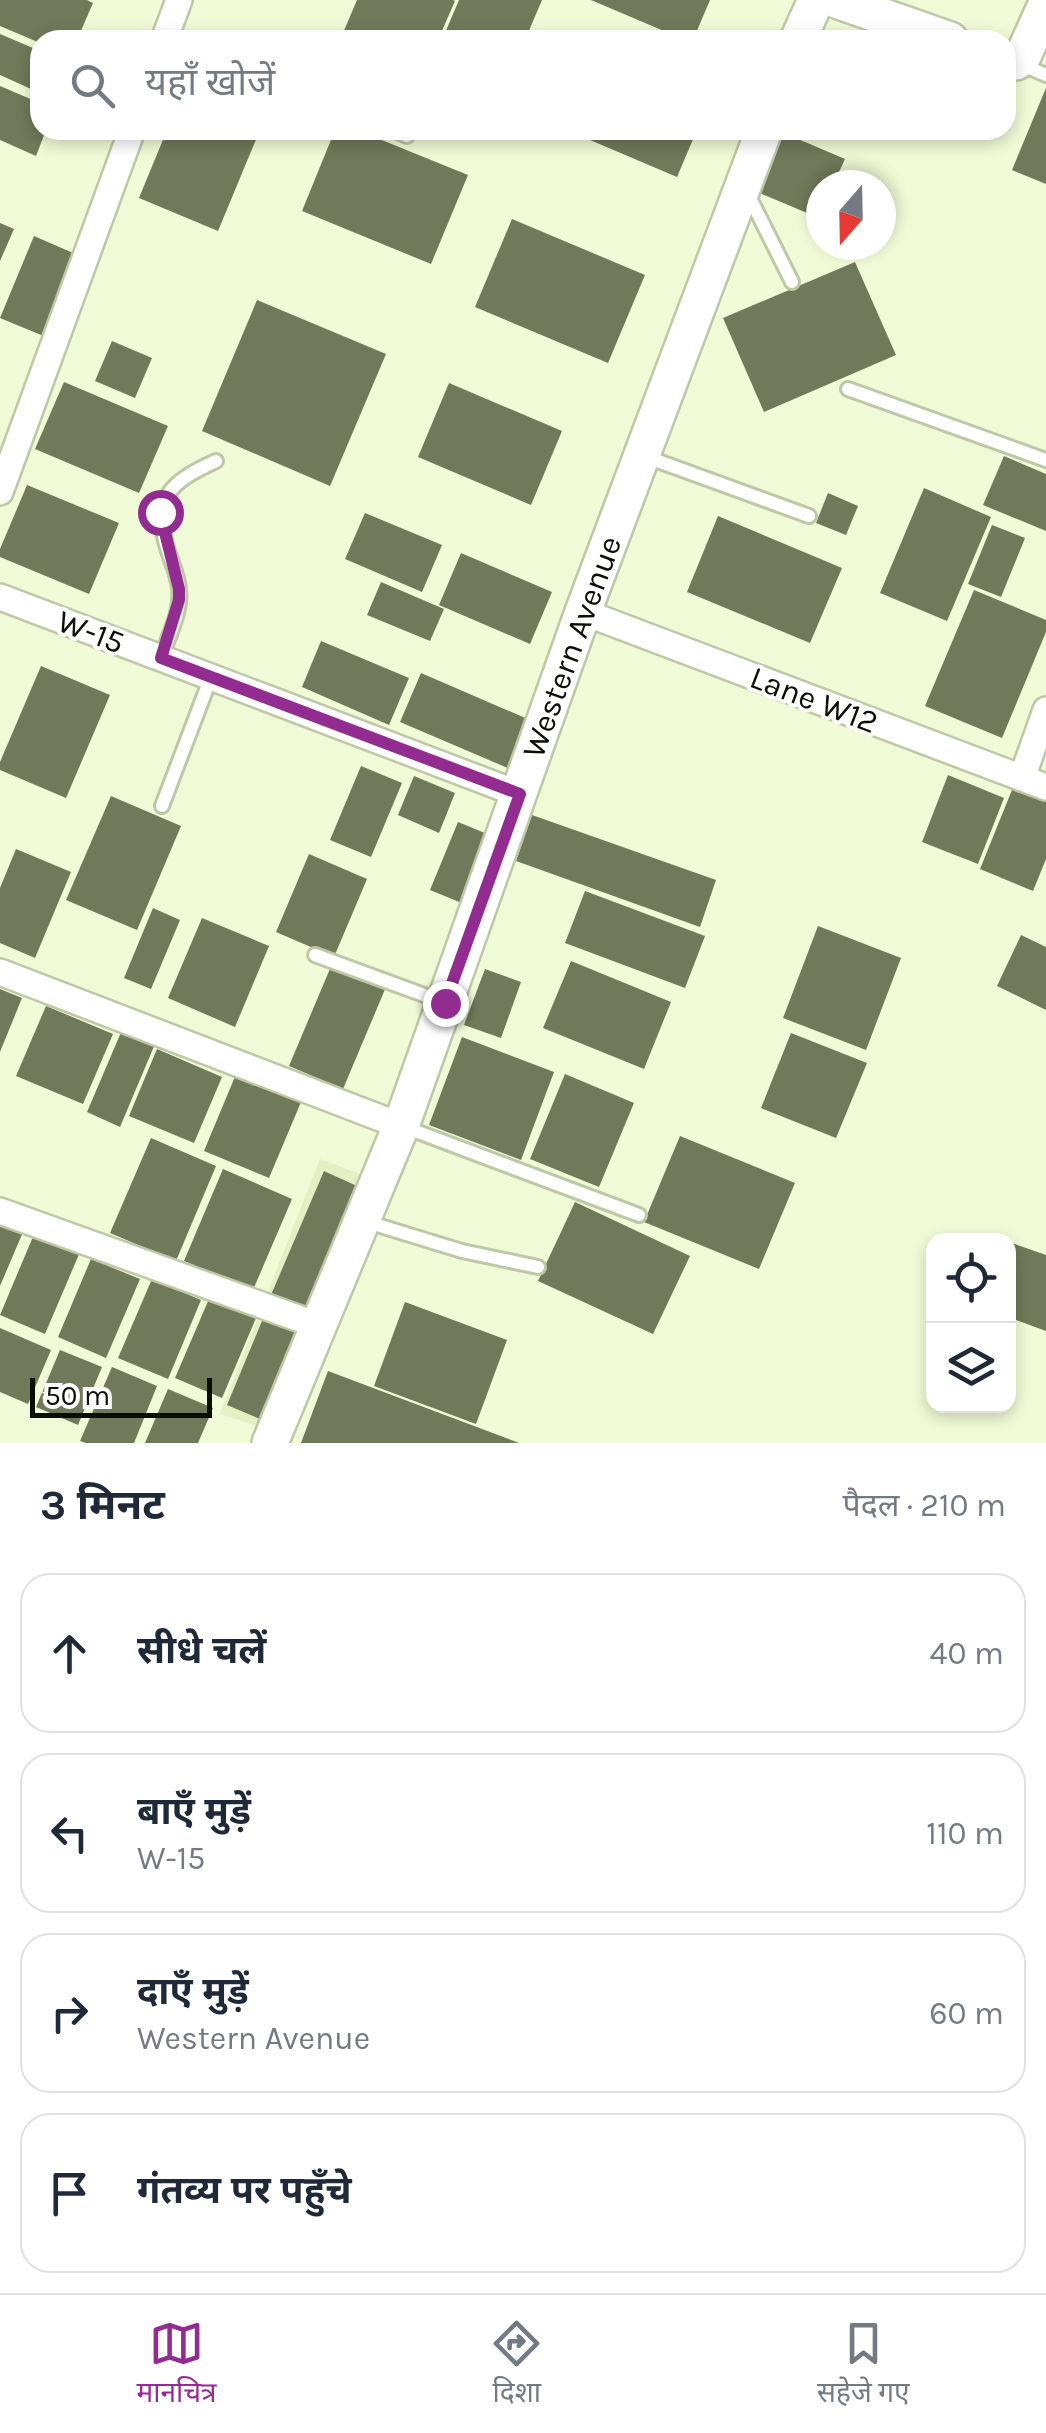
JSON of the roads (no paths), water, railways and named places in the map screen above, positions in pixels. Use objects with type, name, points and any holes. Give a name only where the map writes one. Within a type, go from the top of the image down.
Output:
[{"type":"street","points":[[168,30],[178,0]]},
{"type":"street","points":[[802,30],[816,0]]},
{"type":"street","points":[[836,0],[922,30]]},
{"type":"street","points":[[1023,65],[1046,5]]},
{"type":"street","points":[[0,492],[128,140]]},
{"type":"street","name":"Western Avenue","points":[[270,1443],[401,1126],[582,612],[760,140]]},
{"type":"street","name":"W-15","points":[[0,597],[520,794]]},
{"type":"street","name":"Lane W12","points":[[582,612],[1034,783]]},
{"type":"street","points":[[1034,783],[1046,710]]},
{"type":"street","points":[[0,972],[401,1126]]},
{"type":"street","points":[[0,1211],[317,1325]]},
{"type":"lane","points":[[743,185],[792,282]]},
{"type":"lane","points":[[848,389],[1046,460]]},
{"type":"lane","points":[[642,455],[809,516]]},
{"type":"lane","points":[[161,658],[179,589],[160,512],[173,486],[185,474],[216,460]]},
{"type":"lane","points":[[162,806],[211,676]]},
{"type":"lane","points":[[315,955],[445,1003]]},
{"type":"lane","points":[[401,1126],[638,1215]]},
{"type":"lane","points":[[361,1220],[462,1251],[538,1267]]}]
